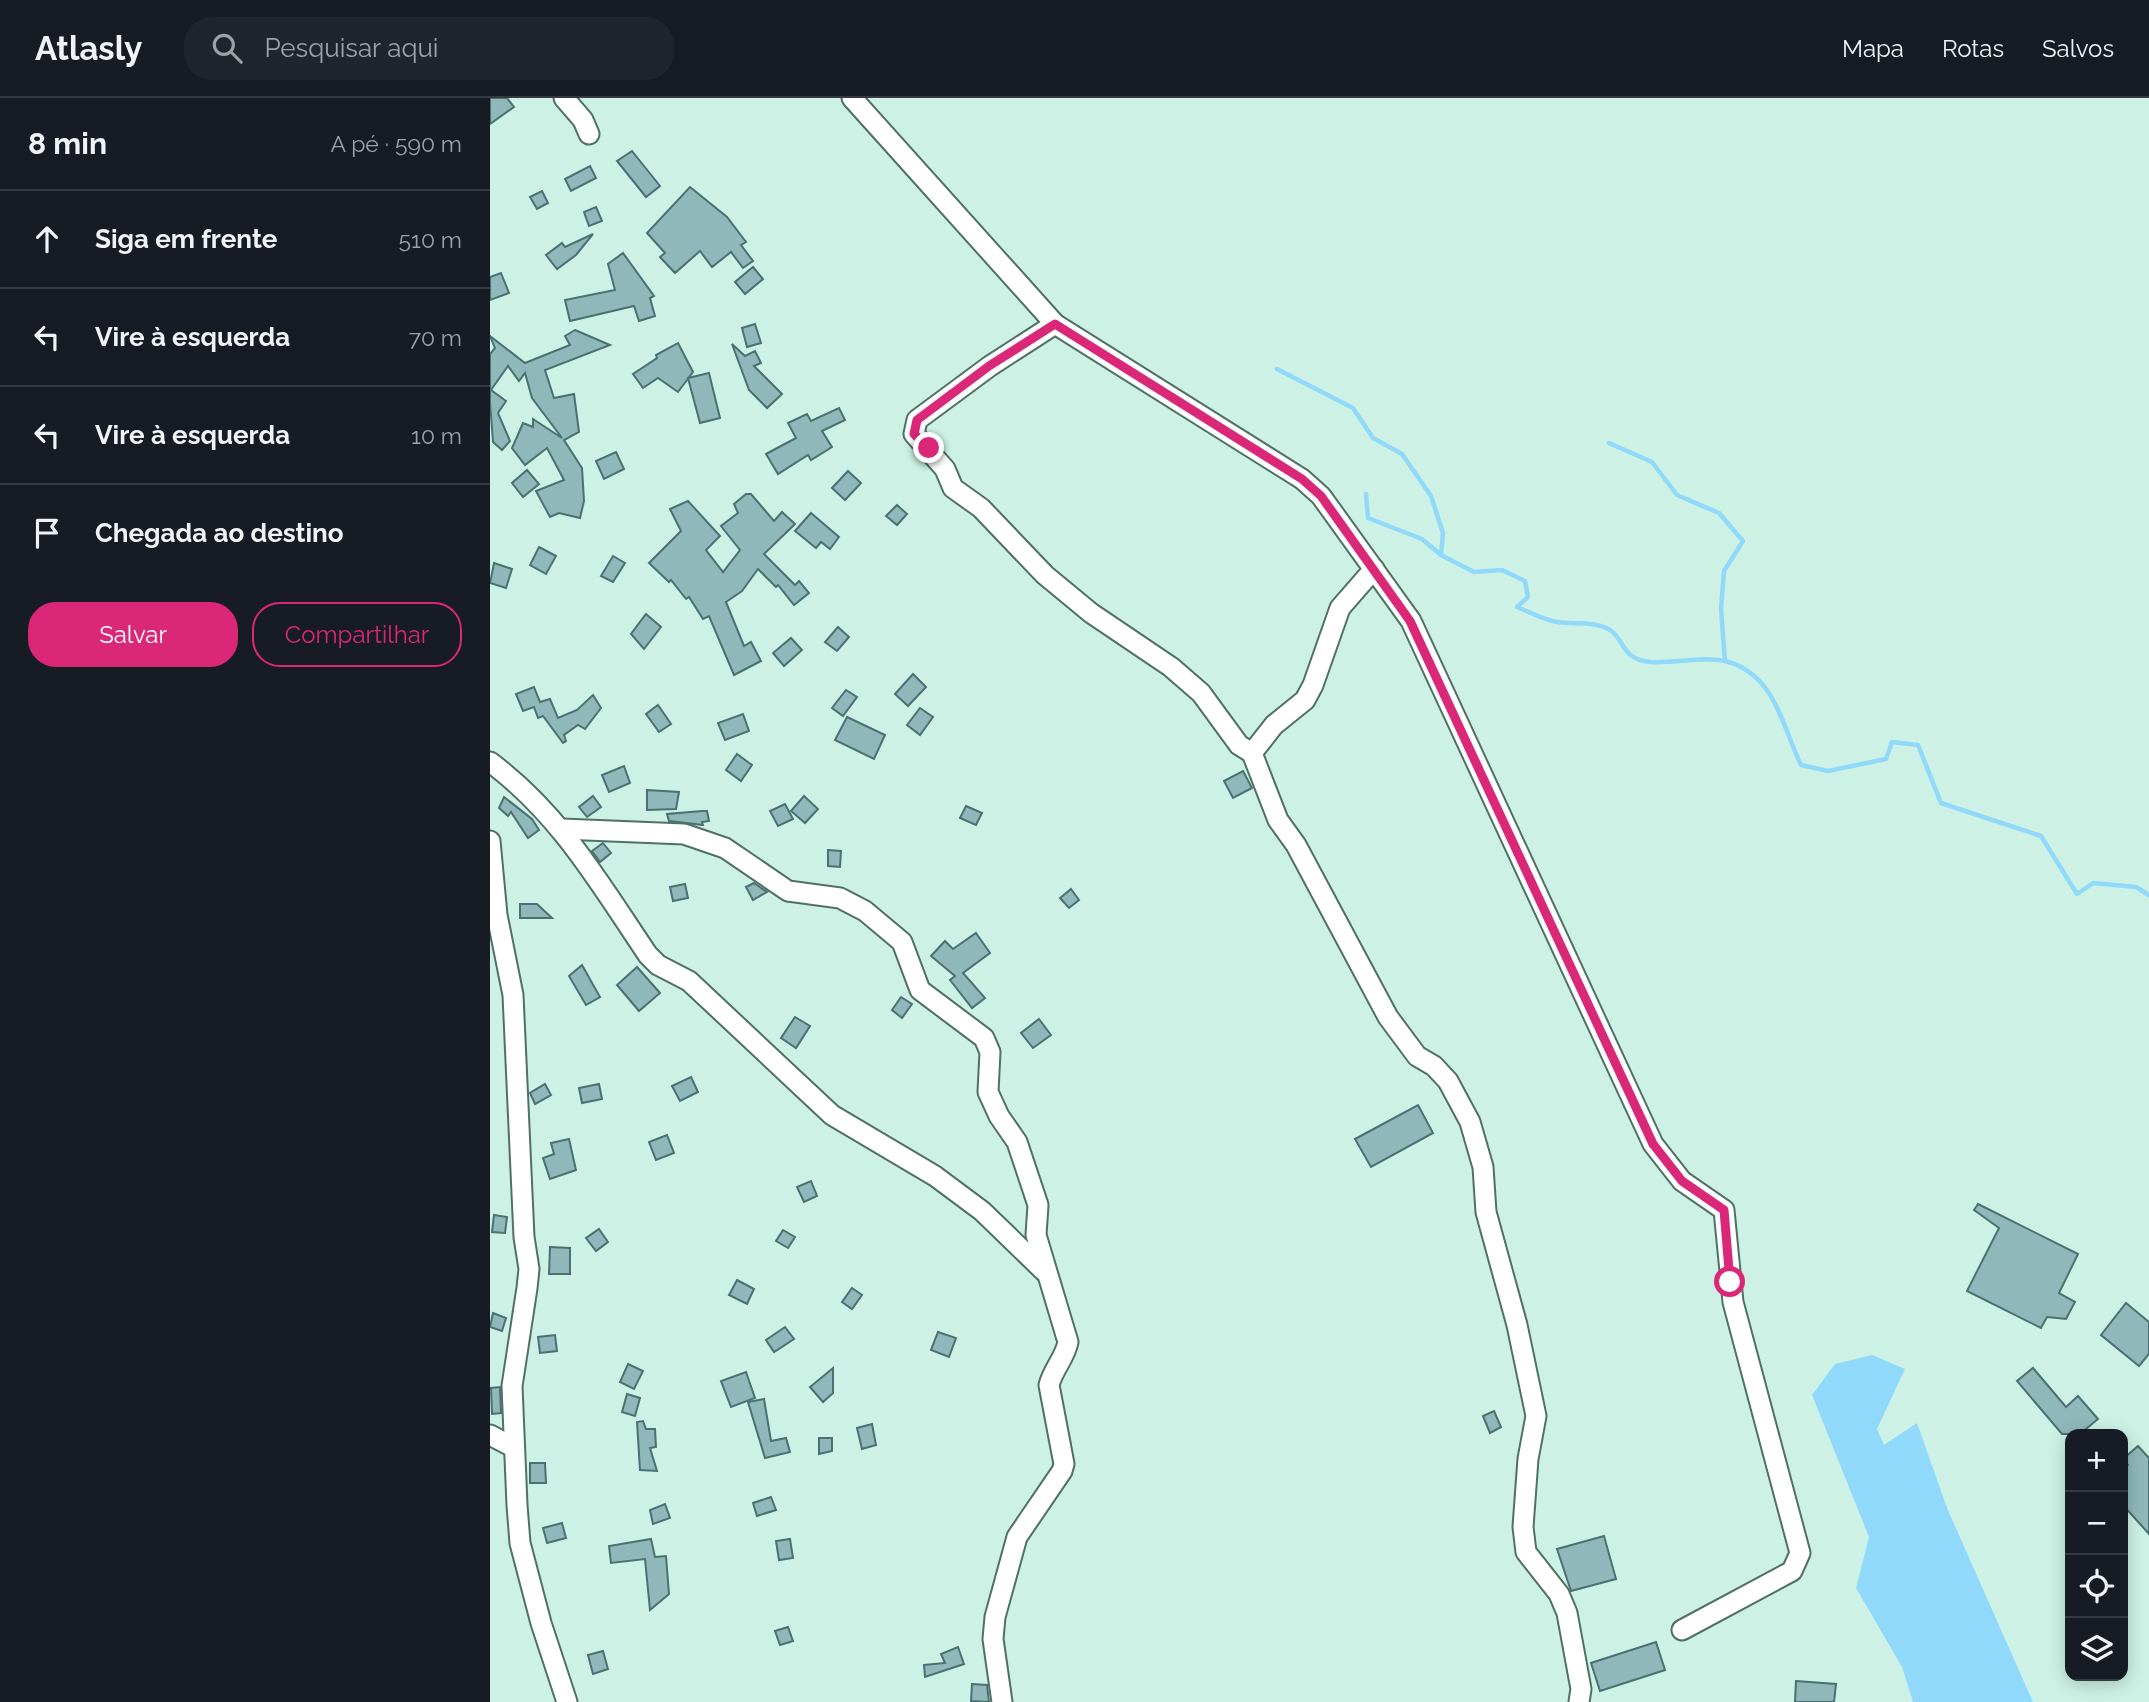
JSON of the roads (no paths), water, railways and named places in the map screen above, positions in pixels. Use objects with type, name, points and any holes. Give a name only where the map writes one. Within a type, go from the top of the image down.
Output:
[{"type":"street","points":[[564,98],[583,120],[589,134]]},
{"type":"street","points":[[852,98],[1055,324],[1302,479],[1321,496],[1410,621],[1653,1144],[1682,1181],[1724,1210],[1733,1301],[1800,1553],[1792,1571],[1682,1630]]},
{"type":"street","points":[[1055,324],[989,366],[917,420],[914,434],[937,458],[953,488],[981,508],[1045,575],[1082,605],[1171,667],[1201,693],[1238,746],[1252,753],[1278,820],[1296,845],[1388,1017],[1417,1056],[1434,1066],[1448,1081],[1470,1122],[1483,1167],[1486,1212],[1517,1325],[1536,1416],[1528,1459],[1523,1527],[1526,1552],[1559,1594],[1567,1613],[1581,1689],[1579,1702]]},
{"type":"street","points":[[1252,753],[1274,725],[1305,700],[1313,685],[1340,608],[1374,569]]},
{"type":"street","points":[[490,762],[527,790],[562,828],[648,956],[658,965],[689,981],[832,1115],[935,1176],[982,1210],[1045,1272]]},
{"type":"street","points":[[562,828],[684,834],[725,848],[788,891],[840,898],[886,927],[902,942],[911,959],[920,990],[984,1038],[990,1052],[988,1092],[999,1116],[1017,1142],[1038,1205],[1036,1235],[1068,1342],[1066,1354],[1051,1375],[1049,1385],[1064,1464],[1017,1537],[995,1617],[993,1639],[1002,1702]]},
{"type":"street","points":[[490,841],[497,915],[513,995],[524,1237],[529,1269],[513,1363],[513,1447],[520,1543],[541,1623],[567,1702]]},
{"type":"street","points":[[490,1435],[513,1447]]},
{"type":"water","points":[[1872,1355],[1905,1369],[1877,1429],[1884,1445],[1917,1423],[1947,1508],[2033,1702],[1913,1702],[1902,1667],[1856,1588],[1869,1537],[1812,1395],[1835,1364]]},
{"type":"waterway","points":[[1277,369],[1353,408],[1373,438],[1402,454],[1431,496],[1443,533],[1441,555],[1474,572],[1502,570],[1525,581],[1528,597],[1517,607],[1552,621],[1604,627],[1615,634],[1628,653],[1640,660],[1716,660],[1742,667],[1755,677],[1775,703],[1801,765],[1828,771],[1886,759],[1892,742],[1918,745],[1941,803],[2041,836],[2077,894],[2093,883],[2136,887],[2149,895]]},
{"type":"waterway","points":[[1609,443],[1652,462],[1677,495],[1719,513],[1743,541],[1724,571],[1721,609],[1725,661]]},
{"type":"waterway","points":[[1366,494],[1368,518],[1422,539],[1441,555]]}]
